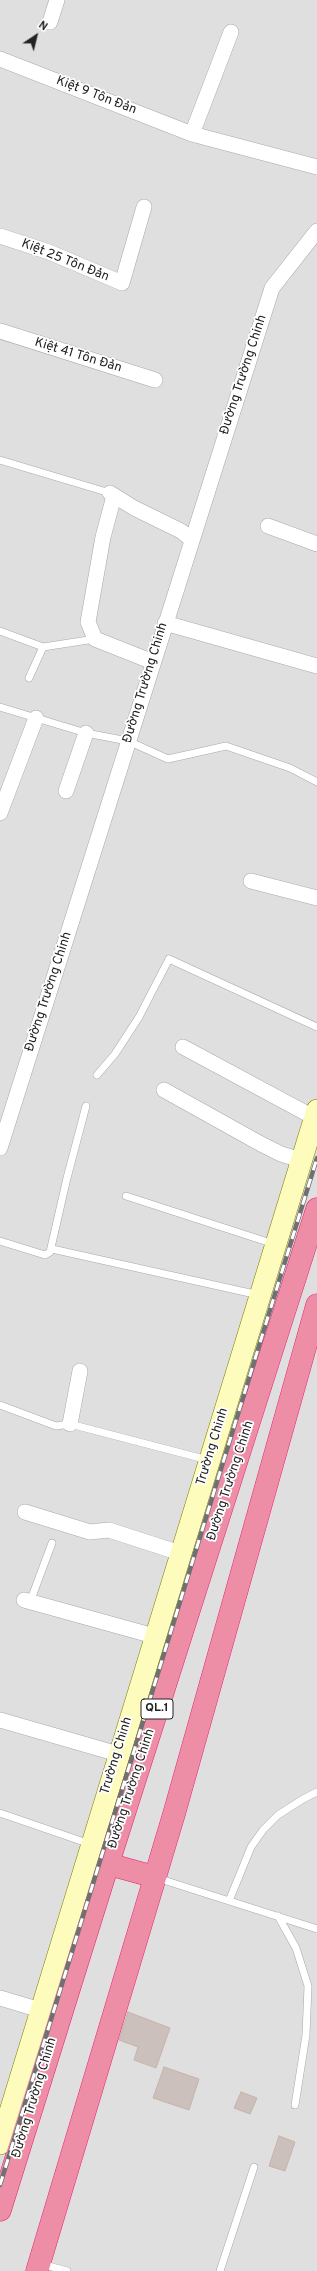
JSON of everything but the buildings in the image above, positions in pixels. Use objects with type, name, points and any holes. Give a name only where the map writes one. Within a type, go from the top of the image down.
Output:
[{"type":"highway","name":"Đường Trường Chinh","points":[[0,2210],[108,1864],[317,1209]]},
{"type":"highway","points":[[38,2267],[155,1877],[313,1336],[317,1305]]},
{"type":"highway","points":[[108,1864],[155,1877]]},
{"type":"street","points":[[50,22],[57,0]]},
{"type":"street","points":[[192,134],[231,32]]},
{"type":"street","name":"Kiệt 9 Tôn Đản","points":[[0,59],[192,134],[317,168]]},
{"type":"street","name":"Kiệt 25 Tôn Đản","points":[[0,236],[49,252],[122,284],[144,207]]},
{"type":"street","name":"Đường Trường Chinh","points":[[0,1148],[272,288],[317,231]]},
{"type":"street","name":"Kiệt 41 Tôn Đản","points":[[0,331],[155,380]]},
{"type":"street","points":[[153,662],[95,640],[88,622],[112,494],[180,530],[192,540]]},
{"type":"street","points":[[268,526],[317,544]]},
{"type":"street","points":[[166,623],[317,666]]},
{"type":"street","points":[[0,813],[36,718]]},
{"type":"street","points":[[66,791],[86,733]]},
{"type":"street","points":[[251,881],[317,898]]},
{"type":"street","points":[[183,1047],[316,1114],[258,1298]]},
{"type":"street","points":[[164,1090],[281,1154],[301,1160]]},
{"type":"street","name":"Trường Chinh","points":[[0,2144],[6,2100],[40,2010],[258,1298]]},
{"type":"street","points":[[70,1424],[80,1371]]},
{"type":"street","points":[[25,1512],[90,1532],[109,1530],[180,1553]]},
{"type":"street","points":[[27,1601],[154,1636]]},
{"type":"street","points":[[0,1720],[118,1754]]},
{"type":"street","points":[[0,1998],[40,2010]]},
{"type":"lane","points":[[0,460],[112,494]]},
{"type":"lane","points":[[0,631],[43,647],[95,640]]},
{"type":"lane","points":[[29,678],[43,647]]},
{"type":"lane","points":[[0,707],[86,733],[128,742],[168,759],[226,746],[290,768],[317,782]]},
{"type":"lane","points":[[97,1075],[115,1054],[139,1017],[169,958],[317,1027]]},
{"type":"lane","points":[[0,1241],[45,1255],[52,1249],[67,1178],[86,1106]]},
{"type":"lane","points":[[126,1196],[274,1244]]},
{"type":"lane","points":[[52,1249],[258,1298]]},
{"type":"lane","points":[[0,1404],[56,1426],[70,1424],[208,1460]]},
{"type":"lane","points":[[27,1601],[43,1572],[52,1542]]},
{"type":"lane","points":[[229,1901],[251,1847],[263,1830],[278,1815],[317,1792]]},
{"type":"lane","points":[[0,1813],[90,1844]]},
{"type":"lane","points":[[155,1877],[317,1929]]},
{"type":"lane","points":[[278,1916],[296,1948],[308,1986],[306,2035],[295,2105]]},
{"type":"lane","points":[[220,2271],[254,2167]]},
{"type":"lane","points":[[38,2267],[67,2271]]},
{"type":"shaded area","points":[[0,0],[317,0],[317,2271],[0,2271]]},
{"type":"railway","points":[[0,2185],[317,1158]]}]
